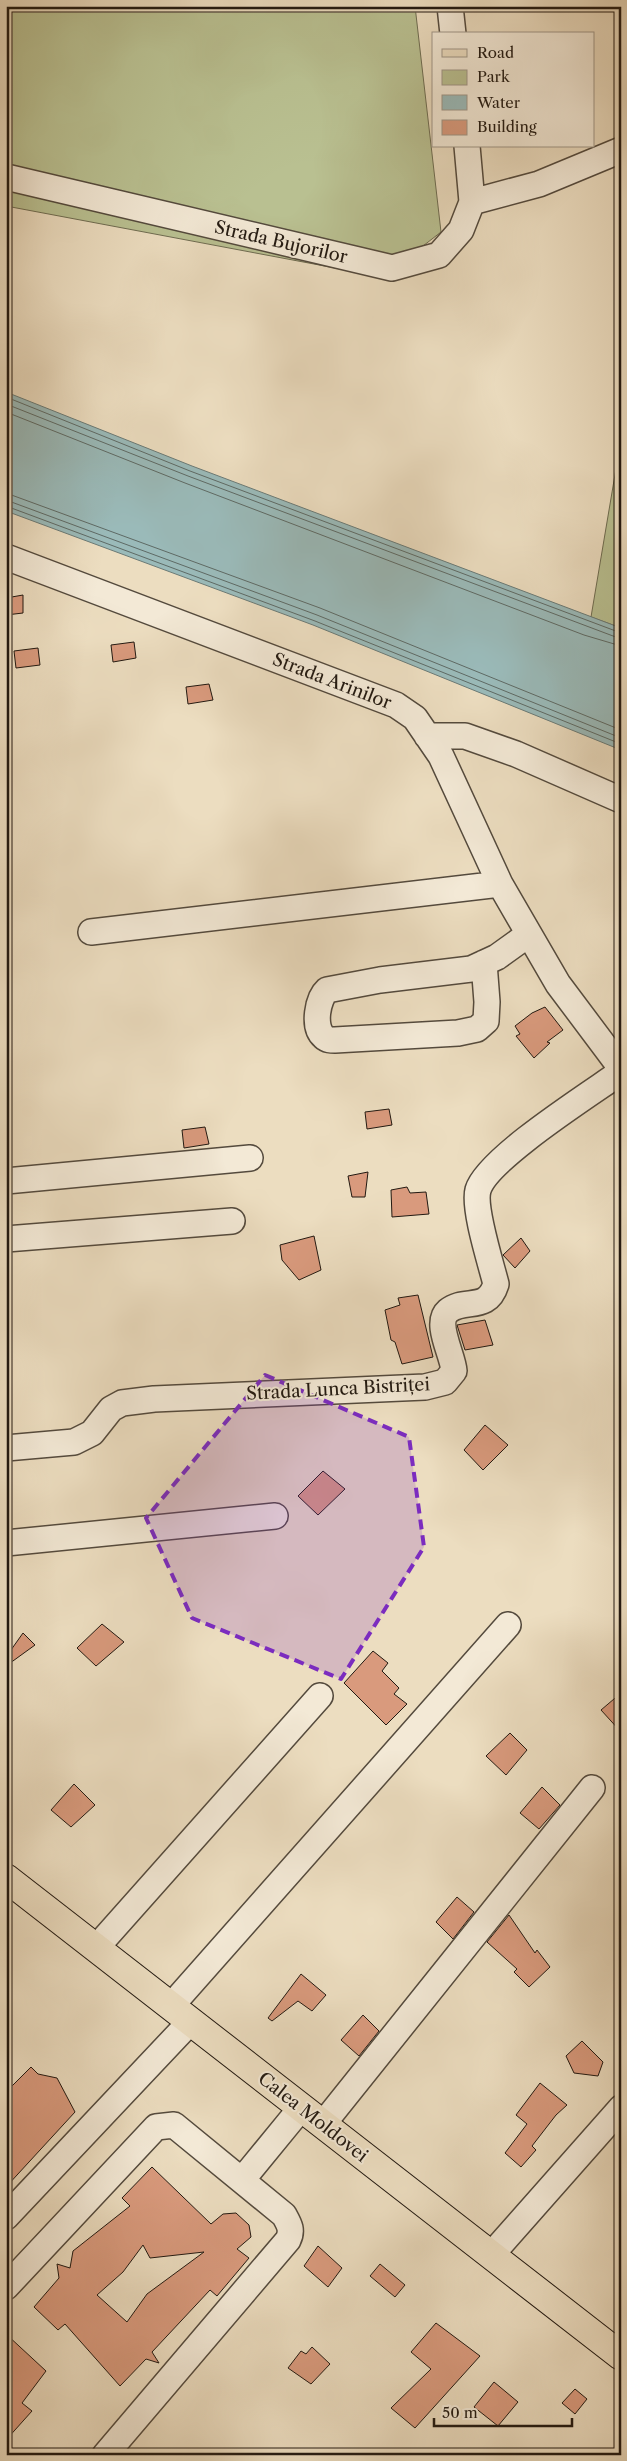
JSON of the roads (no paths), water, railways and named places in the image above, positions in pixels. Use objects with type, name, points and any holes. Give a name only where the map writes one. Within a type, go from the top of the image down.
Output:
[{"type":"main road","name":"Calea Moldovei","points":[[6,1878],[621,2356]]},
{"type":"street","points":[[450,6],[453,32]]},
{"type":"street","name":"Strada Bujorilor","points":[[6,177],[392,268],[439,255],[461,230],[472,202],[467,148]]},
{"type":"street","points":[[472,202],[539,184],[621,150]]},
{"type":"street","name":"Strada Arinilor","points":[[6,557],[396,705],[415,718],[441,756],[500,884],[528,934],[558,984],[621,1068]]},
{"type":"street","points":[[427,736],[465,736],[516,754],[621,800]]},
{"type":"street","points":[[91,932],[500,884]]},
{"type":"street","points":[[484,963],[487,1002],[486,1021],[477,1029],[458,1033],[335,1040],[325,1039],[321,1034],[318,1006],[322,994],[327,990],[380,980],[471,969],[484,963],[498,957],[528,934]]},
{"type":"street","name":"Strada Lunca Bistriței","points":[[6,1448],[74,1442],[92,1433],[111,1409],[122,1403],[154,1399],[426,1387],[445,1382],[454,1371],[443,1329],[444,1317],[448,1311],[484,1301],[492,1294],[496,1284],[479,1215],[477,1192],[485,1175],[563,1112],[621,1072]]},
{"type":"street","points":[[6,1181],[250,1158]]},
{"type":"street","points":[[6,1239],[232,1221]]},
{"type":"street","points":[[6,1544],[275,1516]]},
{"type":"street","points":[[6,2216],[180,2014],[508,1625]]},
{"type":"street","points":[[96,1948],[320,1696]]},
{"type":"street","points":[[323,2124],[592,1788]]},
{"type":"street","points":[[242,2180],[302,2108]]},
{"type":"street","points":[[491,2255],[621,2108]]},
{"type":"street","points":[[6,2287],[156,2127],[174,2125],[284,2215],[290,2226],[291,2234],[105,2455]]},
{"type":"water","points":[[6,392],[192,466],[621,628],[621,750],[313,625],[6,511]]}]
